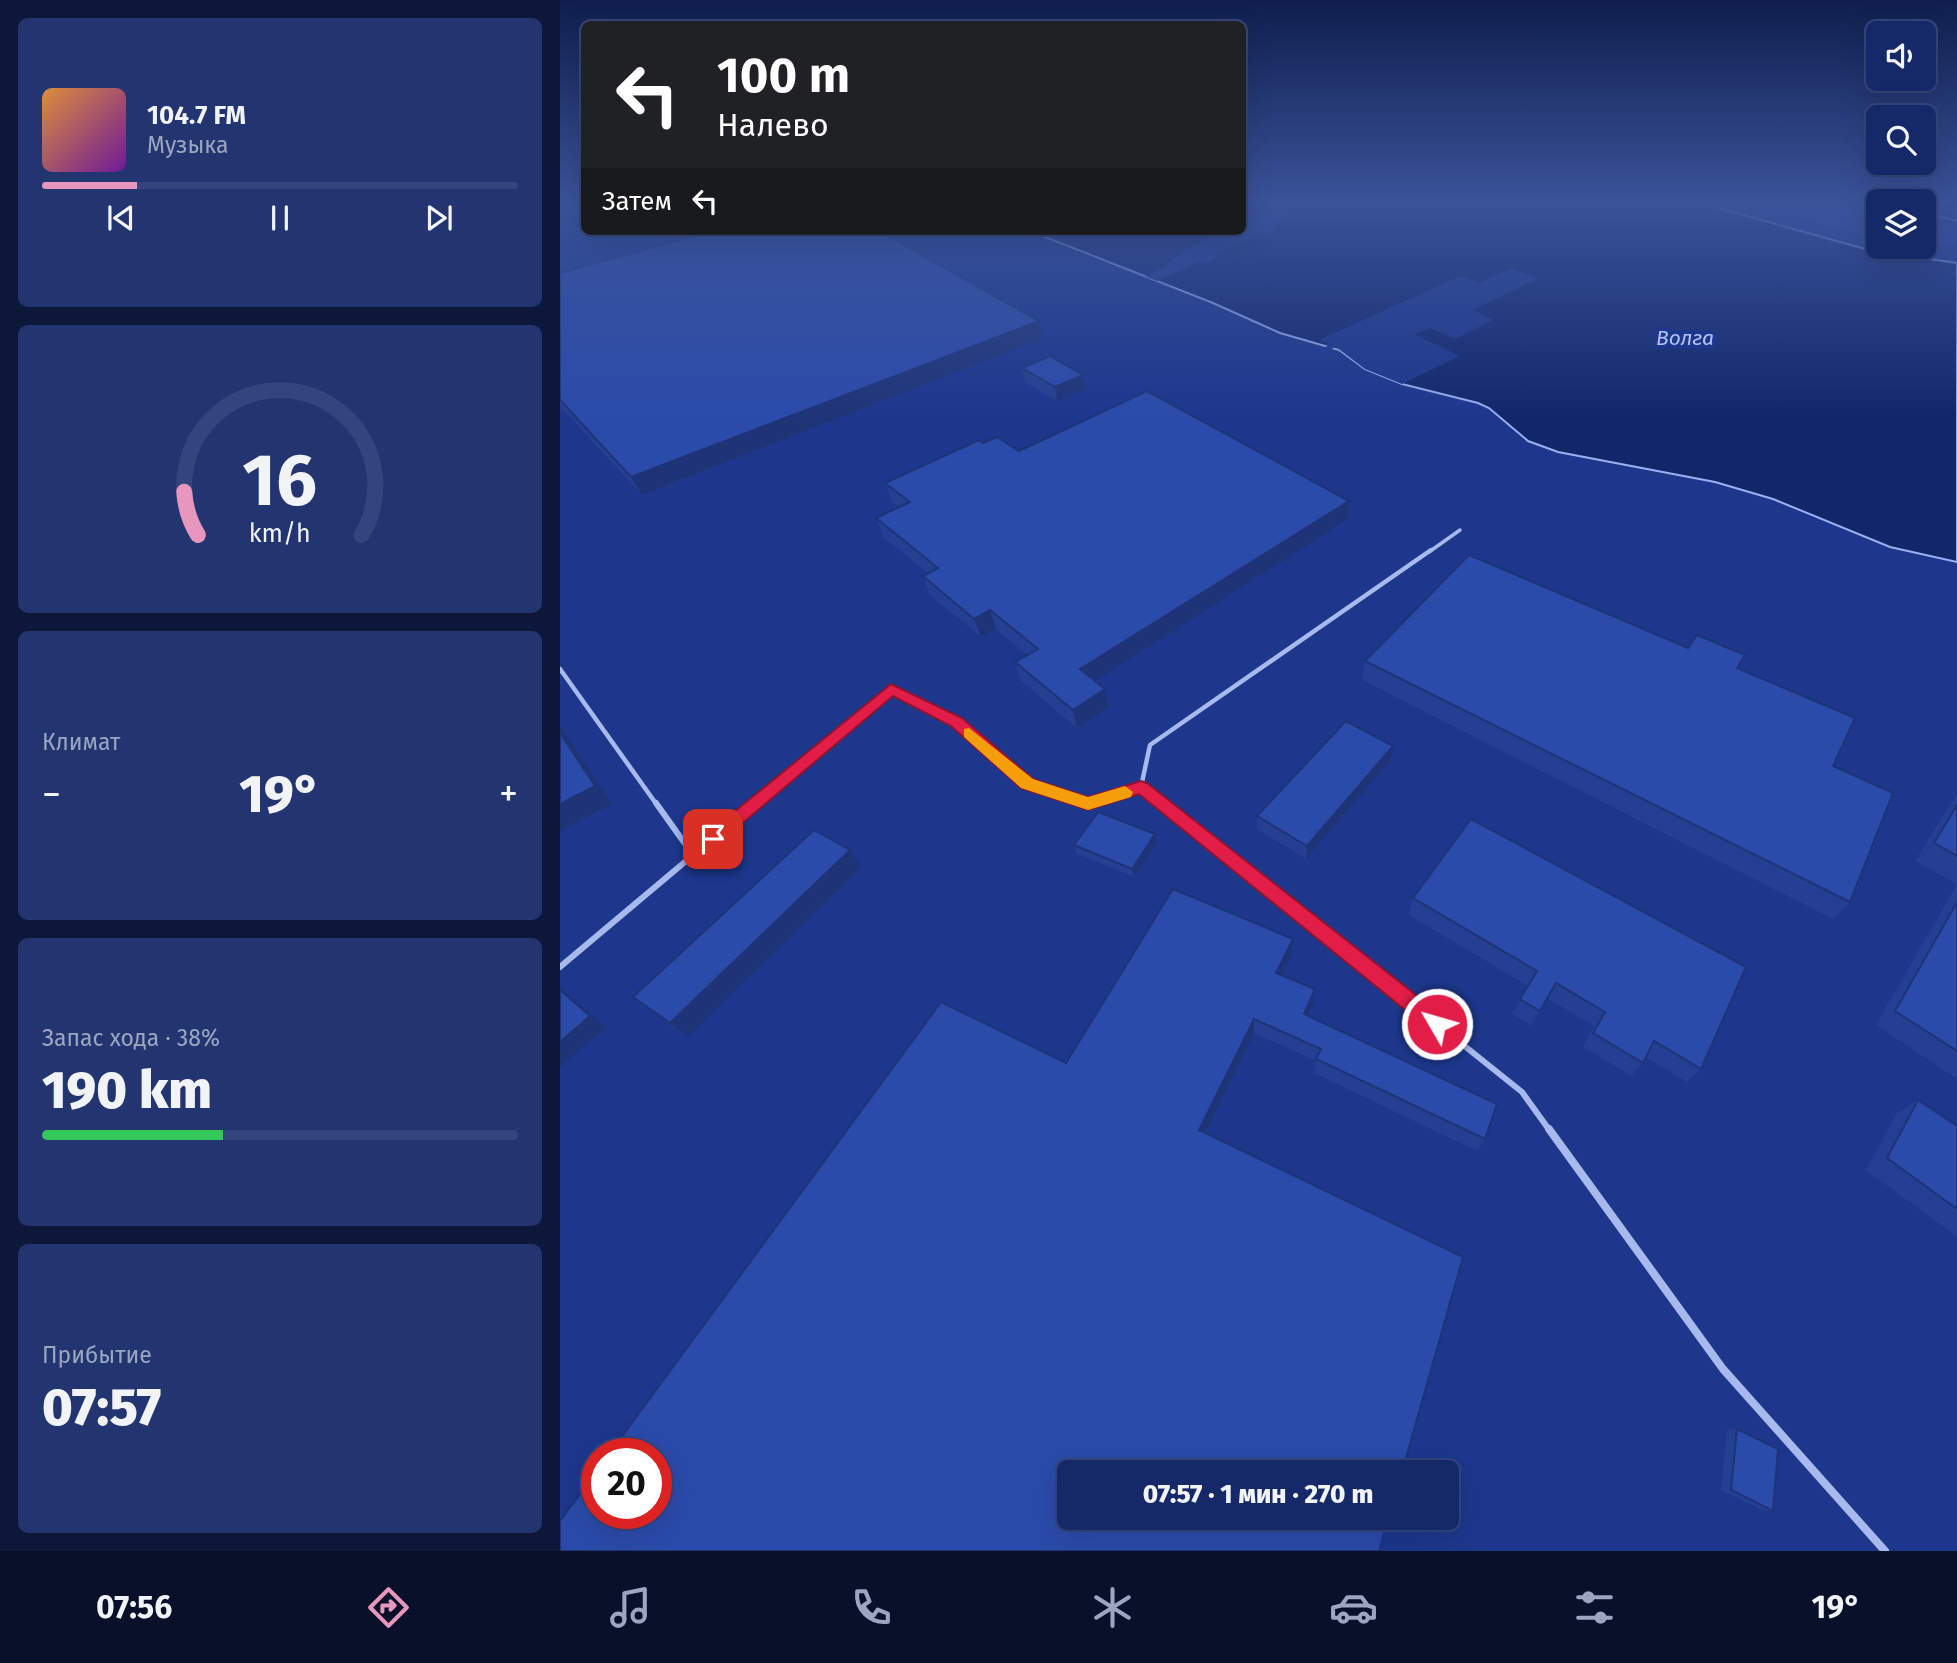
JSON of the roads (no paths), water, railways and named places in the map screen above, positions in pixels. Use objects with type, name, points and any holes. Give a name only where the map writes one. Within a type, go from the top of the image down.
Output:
[{"type":"lane","points":[[1141,787],[1150,745],[1460,530]]},
{"type":"lane","points":[[560,669],[693,855]]},
{"type":"lane","points":[[560,967],[891,689],[956,722],[1027,784],[1088,804],[1141,787]]},
{"type":"lane","points":[[1141,787],[1522,1092],[1723,1369],[1885,1551]]},
{"type":"water","name":"Волга","points":[[1143,275],[1957,275],[1957,562],[1890,547],[1773,499],[1715,482],[1558,452],[1528,441],[1489,408],[1478,403],[1402,384],[1365,369],[1339,350],[1280,333]]}]
